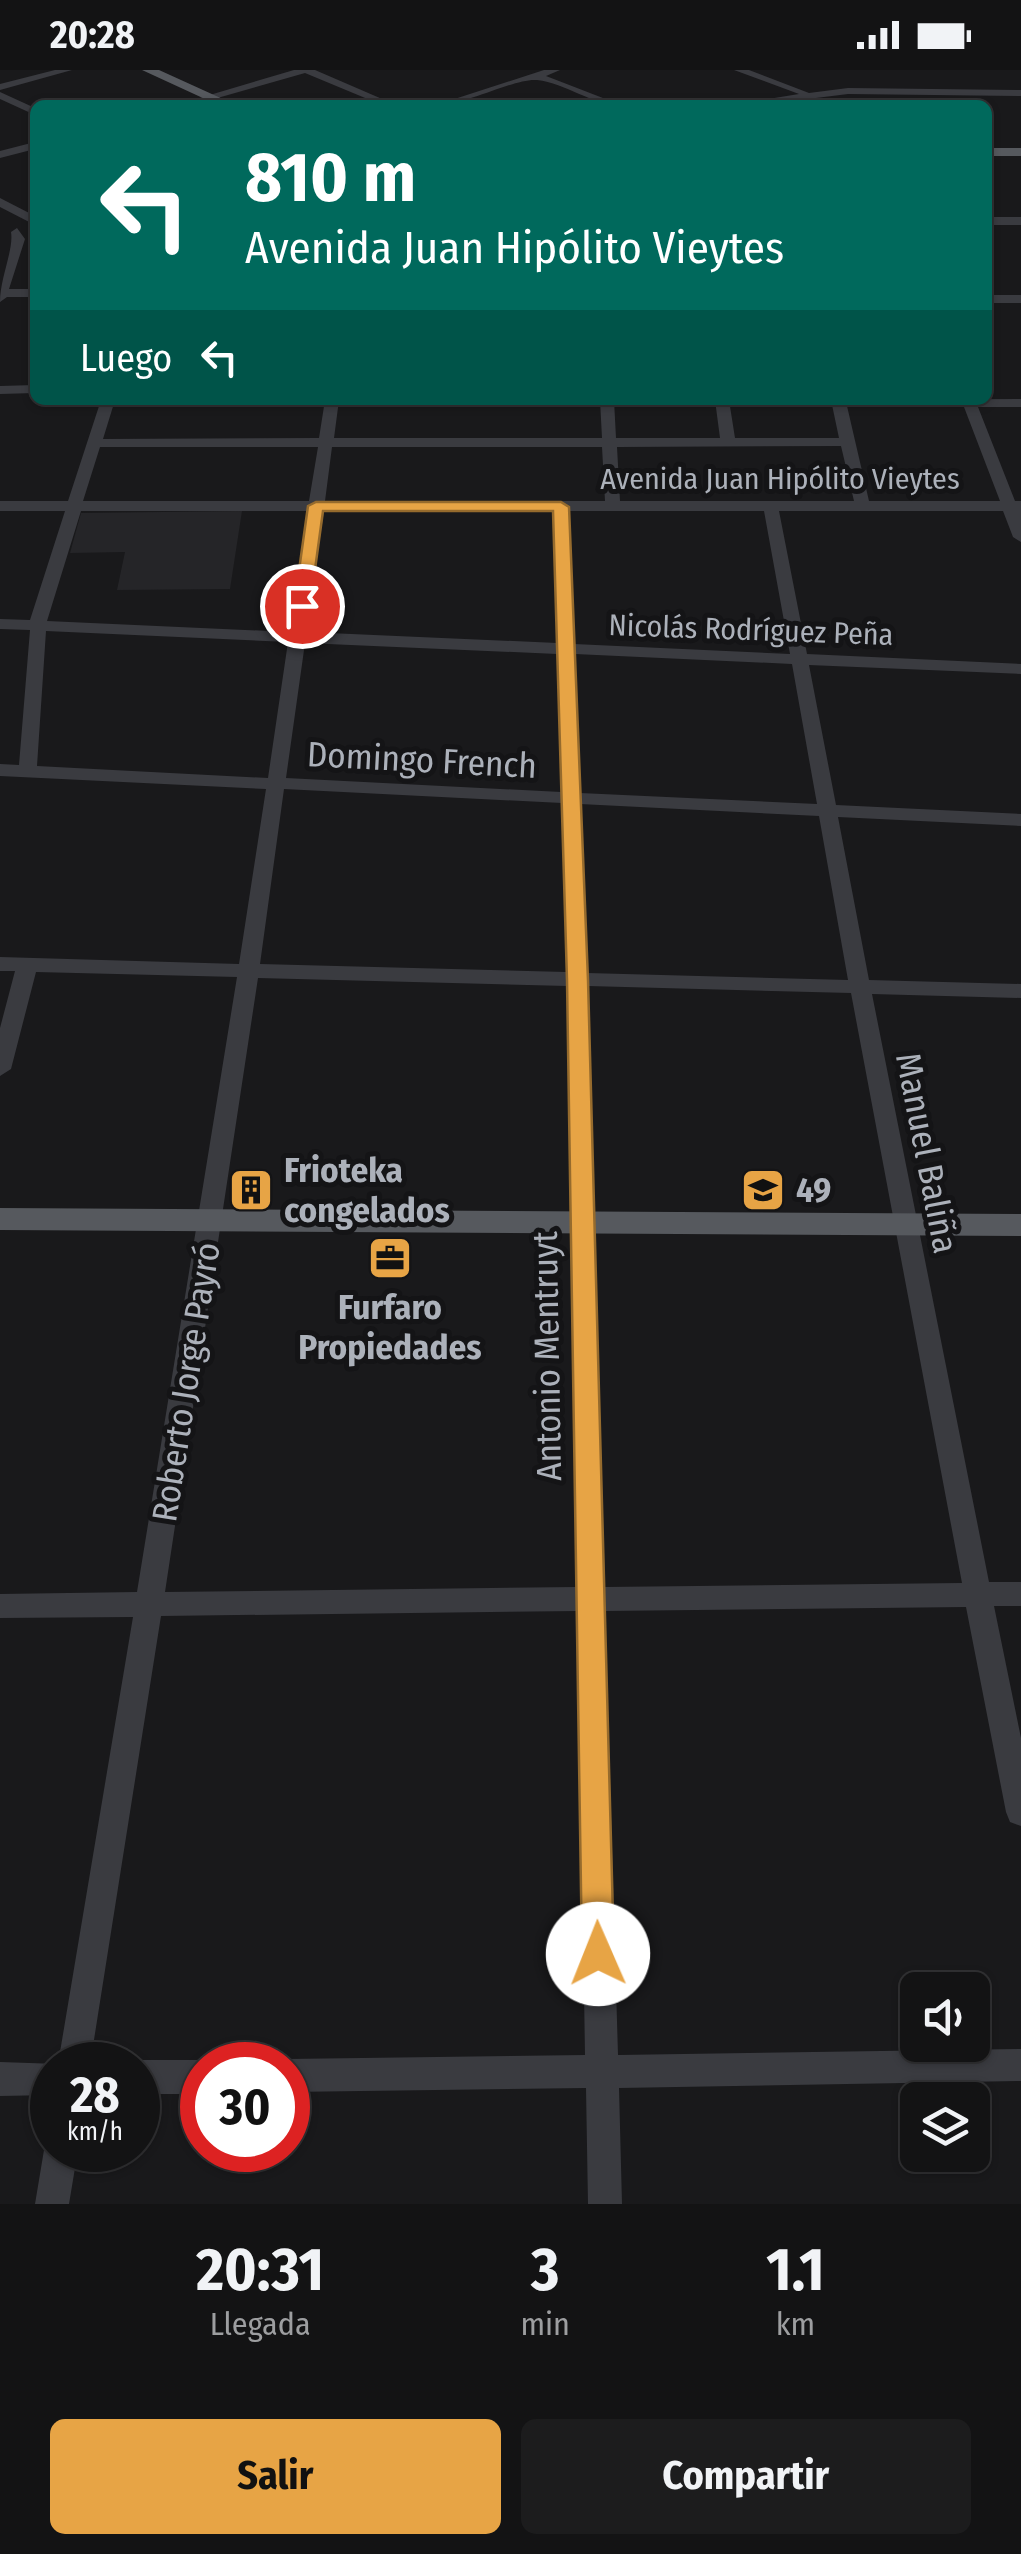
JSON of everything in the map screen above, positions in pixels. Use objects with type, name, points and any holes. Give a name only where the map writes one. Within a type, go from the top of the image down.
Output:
[{"type":"main road","points":[[148,70],[218,100]]},
{"type":"main road","points":[[992,152],[1021,152]]},
{"type":"main road","points":[[0,1219],[1021,1225]]},
{"type":"street","points":[[0,87],[67,70]]},
{"type":"street","points":[[200,100],[306,70],[379,100]]},
{"type":"street","points":[[521,70],[602,100]]},
{"type":"street","points":[[457,100],[555,70]]},
{"type":"street","points":[[739,70],[812,95]]},
{"type":"street","points":[[857,86],[862,100]]},
{"type":"street","points":[[774,100],[857,86],[1021,93]]},
{"type":"street","points":[[0,95],[30,110]]},
{"type":"street","points":[[0,155],[30,146]]},
{"type":"street","points":[[0,202],[30,221]]},
{"type":"street","points":[[992,221],[1021,221]]},
{"type":"street","points":[[0,237],[30,226]]},
{"type":"street","points":[[17,232],[1,296],[30,293]]},
{"type":"street","points":[[992,299],[1021,299]]},
{"type":"street","points":[[0,390],[30,389]]},
{"type":"street","points":[[992,401],[1021,402]]},
{"type":"street","points":[[28,771],[37,626],[106,405]]},
{"type":"street","name":"Roberto Jorge Payró","points":[[78,2042],[212,1220],[331,405]]},
{"type":"street","points":[[607,405],[613,507]]},
{"type":"street","points":[[723,405],[728,442]]},
{"type":"street","points":[[839,405],[863,506]]},
{"type":"street","points":[[970,405],[1014,506],[1021,538]]},
{"type":"street","points":[[94,442],[848,442]]},
{"type":"street","name":"Avenida Juan Hipólito Vieytes","points":[[0,506],[1014,506]]},
{"type":"street","name":"Manuel Baliña","points":[[771,506],[904,1224],[1021,1812]]},
{"type":"street","name":"Antonio Mentruyt","points":[[561,507],[578,980],[604,2204]]},
{"type":"street","name":"Nicolás Rodríguez Peña","points":[[0,624],[1021,669]]},
{"type":"street","name":"Domingo French","points":[[0,770],[1021,820]]},
{"type":"street","points":[[0,964],[1021,991]]},
{"type":"street","points":[[0,1069],[27,964]]},
{"type":"street","points":[[0,1606],[1021,1594]]},
{"type":"street","points":[[310,2076],[1021,2065]]},
{"type":"street","points":[[0,2079],[30,2078]]},
{"type":"street","points":[[52,2204],[57,2172]]},
{"type":"shaded area","points":[[242,511],[230,589],[117,590],[125,552],[70,553],[81,513]]},
{"type":"place","name":"Frioteka congelados","points":[[251,1190]]},
{"type":"place","name":"49","points":[[763,1190]]},
{"type":"place","name":"Furfaro Propiedades","points":[[390,1258]]},
{"type":"route","points":[[302,606],[316,506],[561,507],[578,980],[598,1954]]}]
